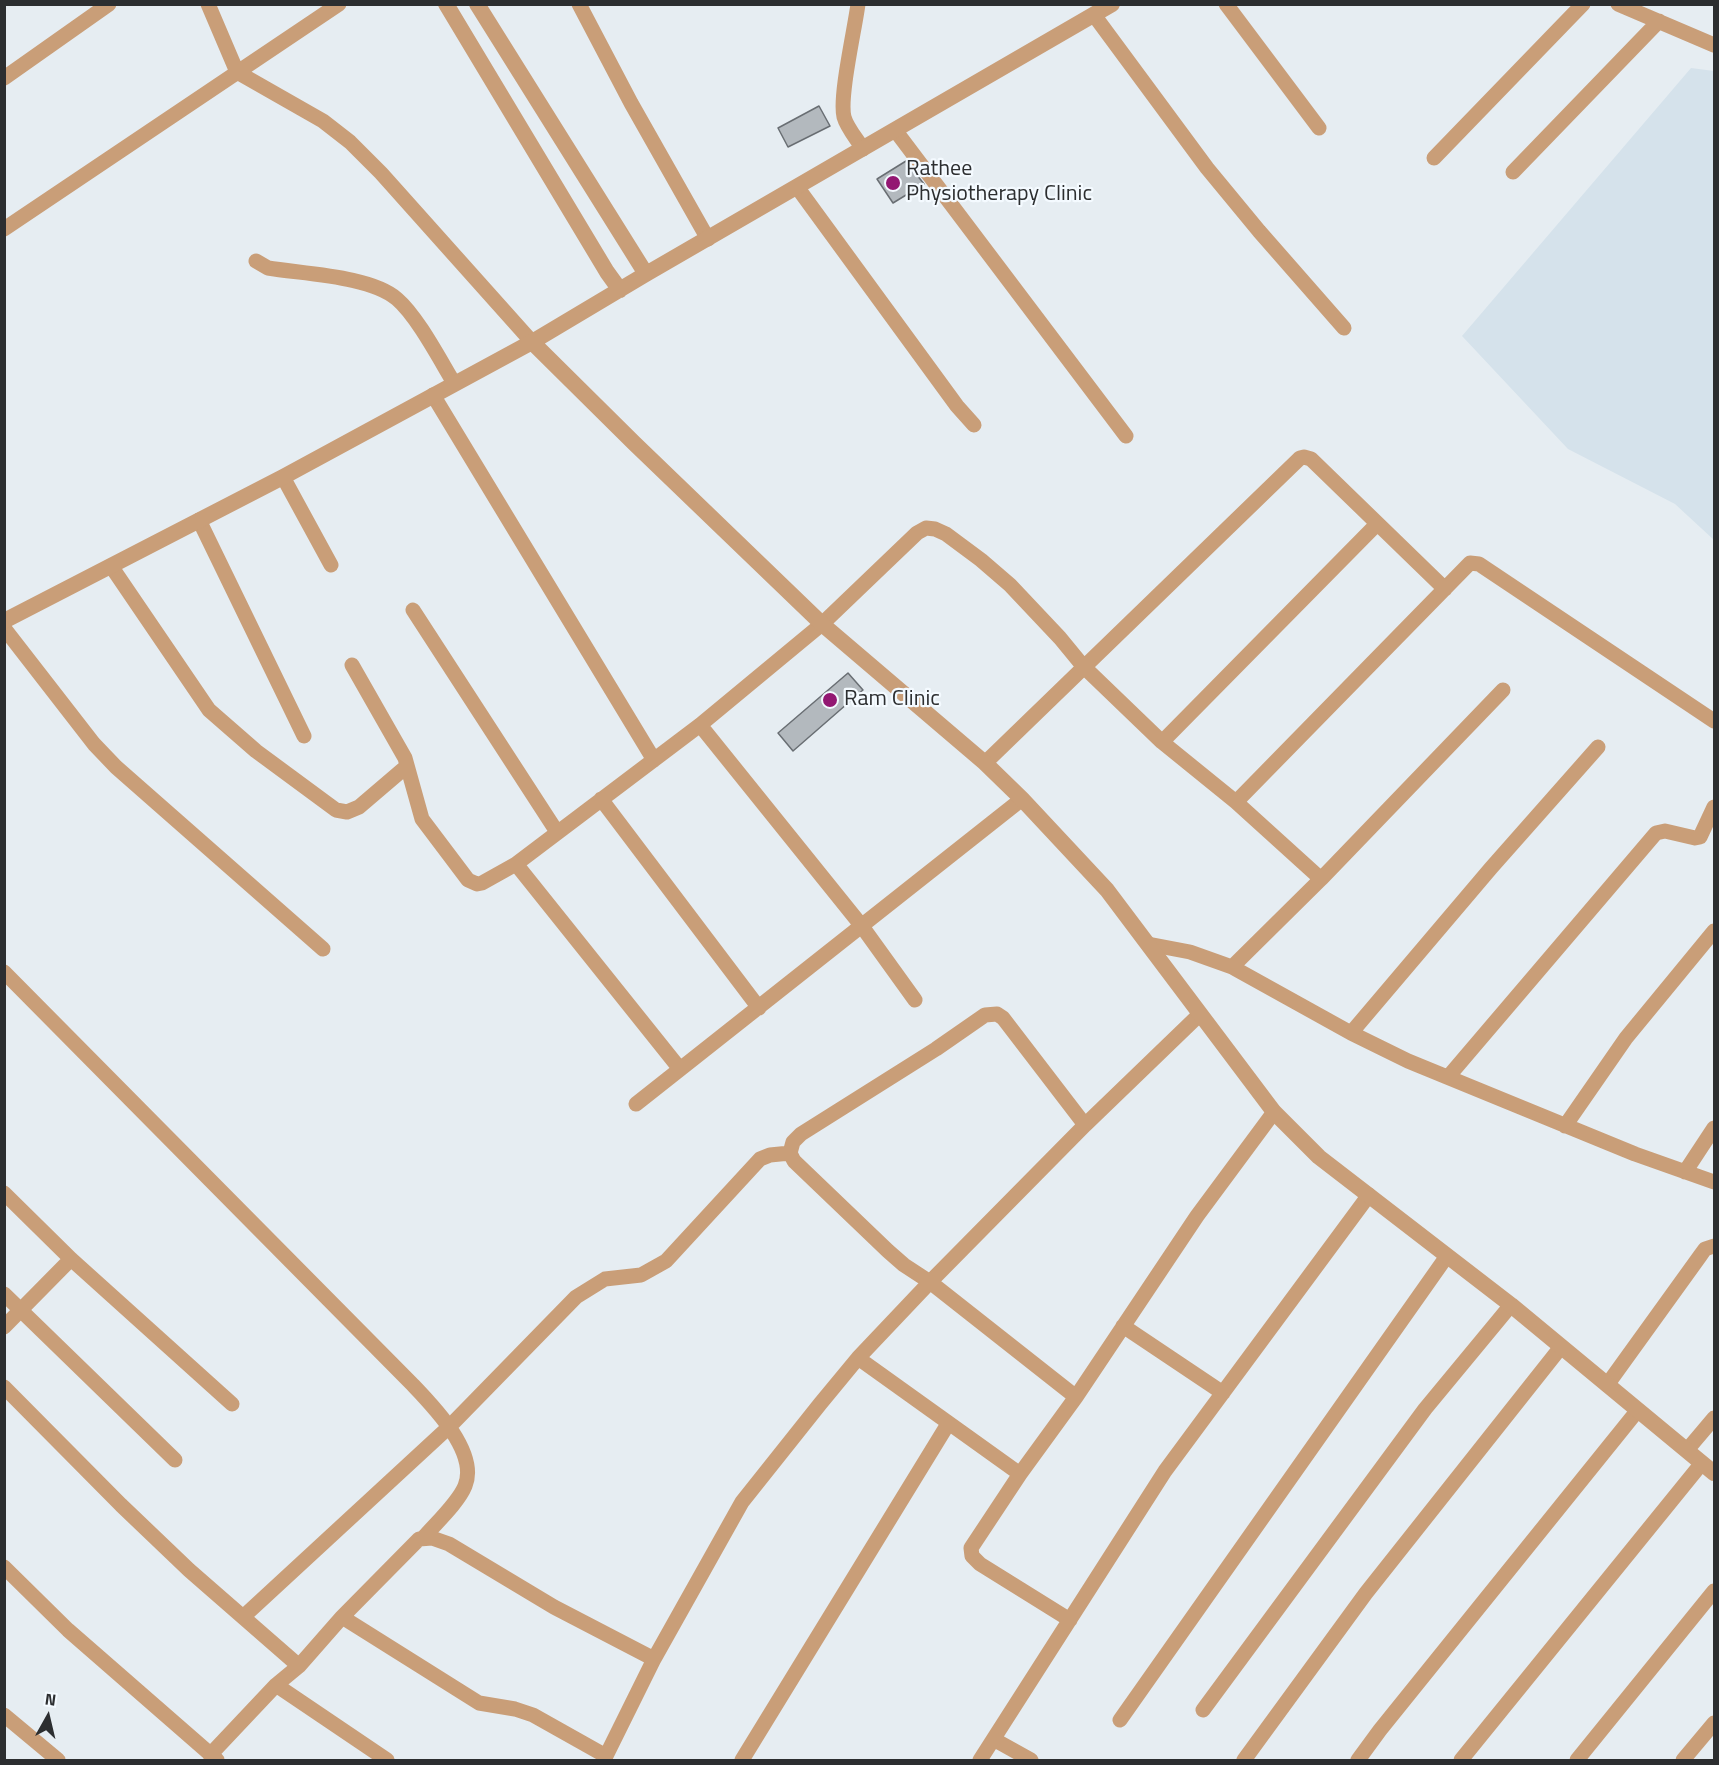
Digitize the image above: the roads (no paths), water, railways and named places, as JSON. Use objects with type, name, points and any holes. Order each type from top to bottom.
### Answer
[{"type":"street","points":[[4,78],[109,4]]},
{"type":"street","points":[[208,4],[237,72],[323,121],[350,142],[381,173],[532,342],[633,443],[822,624],[985,763],[1022,799],[1107,890],[1274,1112],[1319,1157],[1511,1305],[1708,1468],[1461,1761]]},
{"type":"street","points":[[4,229],[339,4]]},
{"type":"street","points":[[446,4],[620,290]]},
{"type":"street","points":[[477,4],[646,274]]},
{"type":"street","points":[[579,4],[631,103],[708,239]]},
{"type":"street","points":[[858,4],[843,111],[847,124],[863,149]]},
{"type":"street","points":[[4,621],[283,477],[532,342],[1112,4]]},
{"type":"street","points":[[1226,4],[1318,128]]},
{"type":"street","points":[[1434,158],[1582,4]]},
{"type":"street","points":[[1618,4],[1714,45]]},
{"type":"street","points":[[1094,15],[1207,168],[1344,328]]},
{"type":"street","points":[[1513,172],[1659,21]]},
{"type":"street","points":[[895,130],[1126,436]]},
{"type":"street","points":[[797,187],[974,425]]},
{"type":"street","points":[[256,261],[268,268],[370,285],[389,293],[403,305],[454,383]]},
{"type":"street","points":[[433,395],[654,760]]},
{"type":"street","points":[[985,763],[1300,458],[1311,459],[1445,589]]},
{"type":"street","points":[[283,477],[331,565]]},
{"type":"street","points":[[199,520],[304,736]]},
{"type":"street","points":[[1162,742],[1377,524]]},
{"type":"street","points":[[352,665],[402,752],[422,819],[468,880],[477,884],[486,882],[516,864],[700,725],[822,624],[917,532],[926,528],[935,529],[946,534],[981,560],[1010,585],[1083,666],[1162,742],[1236,802],[1321,879]]},
{"type":"street","points":[[1236,802],[1470,563],[1479,564],[1714,721]]},
{"type":"street","points":[[111,566],[209,710],[256,751],[336,810],[347,812],[359,807],[407,766]]},
{"type":"street","points":[[412,610],[557,832]]},
{"type":"street","points":[[4,628],[94,744],[116,767],[322,949]]},
{"type":"street","points":[[1232,967],[1321,879],[1503,690]]},
{"type":"street","points":[[700,725],[861,925],[915,1000]]},
{"type":"street","points":[[1351,1033],[1484,876],[1598,747]]},
{"type":"street","points":[[601,799],[759,1008]]},
{"type":"street","points":[[636,1104],[1022,799]]},
{"type":"street","points":[[1448,1077],[1656,833],[1665,831],[1695,838],[1700,837],[1714,807]]},
{"type":"street","points":[[516,864],[680,1069]]},
{"type":"street","points":[[1565,1126],[1632,1030],[1714,931]]},
{"type":"street","points":[[1148,944],[1190,952],[1232,967],[1351,1033],[1408,1061],[1635,1154],[1714,1182]]},
{"type":"street","points":[[4,972],[411,1383],[450,1426],[459,1441],[467,1476],[465,1486],[459,1495],[424,1537],[414,1542],[299,1666],[276,1685],[213,1758],[68,1630],[4,1567]]},
{"type":"street","points":[[1076,1397],[930,1282],[904,1265],[794,1161],[790,1153],[793,1142],[801,1134],[985,1016],[992,1014],[1002,1018],[1085,1125]]},
{"type":"street","points":[[342,1617],[479,1703],[515,1709],[532,1715],[605,1758],[654,1659],[742,1502],[858,1358],[1085,1125],[1199,1015]]},
{"type":"street","points":[[1070,1620],[980,1564],[971,1553],[973,1544],[1076,1397],[1197,1216],[1274,1112]]},
{"type":"street","points":[[1685,1172],[1714,1128]]},
{"type":"street","points":[[243,1617],[450,1426],[576,1297],[605,1279],[641,1275],[666,1262],[760,1159],[770,1155],[790,1153]]},
{"type":"street","points":[[4,1193],[71,1260],[232,1404]]},
{"type":"street","points":[[980,1761],[1165,1471],[1369,1195]]},
{"type":"street","points":[[1607,1385],[1700,1256],[1705,1250],[1714,1246]]},
{"type":"street","points":[[1120,1720],[1447,1256]]},
{"type":"street","points":[[4,1327],[71,1260]]},
{"type":"street","points":[[4,1294],[175,1460]]},
{"type":"street","points":[[1203,1710],[1311,1567],[1425,1409],[1511,1305]]},
{"type":"street","points":[[1123,1326],[1223,1393]]},
{"type":"street","points":[[1244,1761],[1366,1593],[1561,1347]]},
{"type":"street","points":[[858,1358],[1020,1474]]},
{"type":"street","points":[[4,1387],[189,1570],[299,1666]]},
{"type":"street","points":[[1358,1761],[1638,1410]]},
{"type":"street","points":[[1687,1450],[1714,1418]]},
{"type":"street","points":[[742,1761],[948,1424]]},
{"type":"street","points":[[424,1537],[449,1544],[554,1607],[654,1659]]},
{"type":"street","points":[[1576,1761],[1714,1591]]},
{"type":"street","points":[[276,1685],[387,1761]]},
{"type":"street","points":[[4,1715],[58,1761]]},
{"type":"street","points":[[1683,1761],[1714,1723]]},
{"type":"street","points":[[995,1740],[1031,1761]]},
{"type":"place","name":"Rathee Physiotherapy Clinic","points":[[893,183]]},
{"type":"place","name":"Ram Clinic","points":[[830,700]]}]
